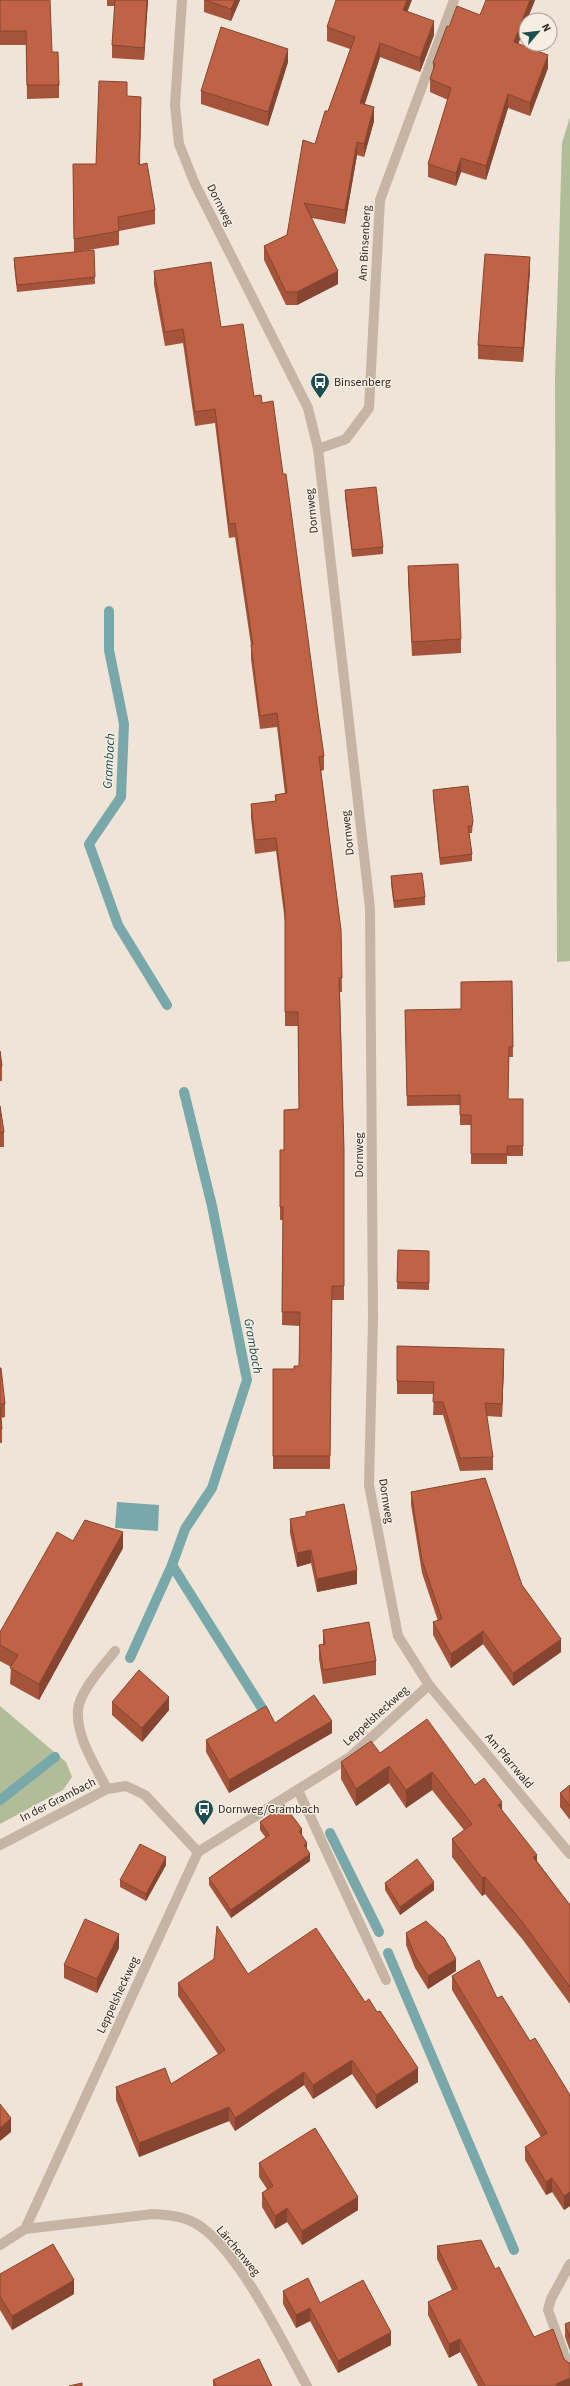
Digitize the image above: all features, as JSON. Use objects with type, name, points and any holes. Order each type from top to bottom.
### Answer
[{"type":"street","name":"Dornweg","points":[[182,0],[175,105],[179,144],[195,184],[308,408],[318,450],[370,908],[373,1319],[369,1485],[398,1636],[429,1685]]},
{"type":"street","name":"Am Binsenberg","points":[[318,450],[346,439],[369,408],[380,200],[454,0]]},
{"type":"street","name":"In der Grambach","points":[[107,1789],[80,1733],[77,1708],[87,1687],[115,1651]]},
{"type":"street","name":"Leppelsheckweg","points":[[25,2229],[198,1852],[350,1757],[429,1685]]},
{"type":"street","name":"Am Pfarrwald","points":[[429,1685],[570,1854]]},
{"type":"street","name":"In der Grambach","points":[[0,1845],[107,1789],[126,1786],[145,1795],[198,1852]]},
{"type":"street","points":[[298,1790],[386,1980]]},
{"type":"street","name":"Lärchenweg","points":[[25,2229],[153,2214],[170,2215],[195,2224],[217,2243],[240,2271],[307,2386]]},
{"type":"street","points":[[0,2245],[25,2229]]},
{"type":"street","points":[[570,2264],[550,2299],[548,2310],[570,2370]]},
{"type":"green space","points":[[570,117],[570,961],[557,962],[555,378],[562,143]]},
{"type":"green space","points":[[0,1706],[66,1762],[72,1777],[63,1790],[0,1824]]},
{"type":"water","points":[[117,1502],[159,1505],[158,1531],[115,1528]]},
{"type":"building","points":[[0,0],[50,0],[52,52],[58,52],[59,85],[27,85],[26,31],[0,31]]},
{"type":"building","points":[[115,0],[147,0],[144,48],[112,45]]},
{"type":"building","points":[[205,0],[235,0],[231,9]]},
{"type":"building","points":[[336,0],[407,0],[403,10],[434,21],[420,58],[380,43],[360,103],[374,107],[364,144],[357,142],[345,210],[304,203],[338,271],[297,292],[286,292],[264,246],[287,235],[303,140],[315,144],[325,111],[328,111],[355,37],[327,27]]},
{"type":"building","points":[[486,0],[530,0],[525,12],[518,12],[518,32],[514,42],[518,44],[518,52],[540,52],[548,55],[530,103],[508,94],[486,166],[461,158],[456,173],[428,164],[451,88],[430,79],[435,64],[433,63],[447,26],[449,27],[457,6],[480,15]]},
{"type":"building","points":[[221,27],[288,49],[268,112],[201,91]]},
{"type":"building","points":[[99,81],[127,82],[127,96],[141,97],[139,165],[147,163],[155,210],[118,217],[119,231],[74,239],[73,164],[96,164]]},
{"type":"building","points":[[94,250],[95,277],[17,285],[14,258]]},
{"type":"building","points":[[485,254],[530,257],[523,348],[478,345]]},
{"type":"building","points":[[211,262],[221,327],[243,324],[254,396],[261,395],[262,403],[273,401],[283,474],[286,474],[324,756],[319,757],[341,930],[342,978],[339,978],[344,1149],[344,1286],[332,1286],[330,1456],[273,1456],[273,1369],[294,1369],[294,1366],[299,1366],[300,1312],[282,1312],[283,1207],[280,1207],[280,1150],[284,1150],[284,1110],[299,1109],[298,1012],[285,1012],[285,909],[276,838],[255,840],[251,804],[276,801],[275,795],[287,793],[277,713],[260,716],[251,645],[253,645],[235,523],[229,524],[215,409],[195,412],[183,329],[165,332],[154,271]]},
{"type":"building","points":[[376,487],[383,547],[352,550],[345,490]]},
{"type":"building","points":[[458,564],[461,639],[412,642],[408,566]]},
{"type":"building","points":[[468,786],[473,821],[472,826],[468,826],[472,854],[440,858],[433,790]]},
{"type":"building","points":[[422,873],[425,897],[394,901],[391,876]]},
{"type":"building","points":[[512,981],[513,1047],[509,1047],[508,1099],[523,1099],[523,1146],[507,1146],[507,1154],[471,1154],[471,1115],[460,1115],[460,1095],[407,1096],[405,1010],[461,1009],[461,982]]},
{"type":"building","points":[[0,1051],[2,1066],[0,1067]]},
{"type":"building","points":[[0,1106],[4,1132],[0,1133]]},
{"type":"building","points":[[398,1250],[429,1251],[429,1283],[397,1282]]},
{"type":"building","points":[[397,1346],[504,1349],[502,1404],[485,1403],[493,1457],[460,1458],[443,1402],[433,1402],[434,1382],[397,1381]]},
{"type":"building","points":[[1,1368],[5,1404],[0,1404]]},
{"type":"building","points":[[0,1406],[2,1429],[0,1429]]},
{"type":"building","points":[[485,1478],[522,1585],[561,1639],[513,1673],[483,1631],[451,1654],[433,1622],[442,1619],[422,1560],[411,1492]]},
{"type":"building","points":[[344,1504],[357,1570],[317,1579],[311,1550],[297,1553],[290,1519],[306,1516],[306,1512]]},
{"type":"building","points":[[85,1520],[123,1532],[39,1684],[10,1668],[18,1655],[0,1645],[0,1632],[57,1532],[73,1541]]},
{"type":"building","points":[[369,1622],[376,1661],[323,1670],[319,1645],[325,1644],[323,1630]]},
{"type":"building","points":[[139,1670],[169,1697],[142,1728],[112,1702]]},
{"type":"building","points":[[314,1695],[332,1721],[229,1780],[206,1740],[266,1706],[275,1723]]},
{"type":"building","points":[[427,1719],[475,1785],[484,1778],[502,1802],[498,1805],[537,1855],[533,1857],[570,1905],[570,1987],[523,1923],[485,1877],[482,1878],[452,1839],[472,1824],[432,1772],[406,1790],[389,1766],[356,1789],[341,1762],[371,1741],[380,1753]]},
{"type":"building","points":[[570,1785],[570,1806],[560,1793]]},
{"type":"building","points":[[284,1805],[302,1829],[299,1831],[307,1843],[304,1845],[310,1854],[231,1910],[209,1878],[269,1835],[260,1822]]},
{"type":"building","points":[[140,1844],[166,1857],[146,1894],[120,1880]]},
{"type":"building","points":[[417,1859],[434,1882],[400,1907],[385,1883]]},
{"type":"building","points":[[85,1919],[119,1934],[97,1979],[64,1965]]},
{"type":"building","points":[[426,1921],[444,1938],[456,1959],[428,1976],[415,1956],[406,1933]]},
{"type":"building","points":[[217,1926],[248,1974],[316,1928],[365,2002],[369,1999],[377,2012],[380,2011],[418,2068],[376,2095],[352,2060],[313,2085],[304,2072],[235,2118],[229,2107],[139,2143],[116,2087],[165,2068],[171,2084],[225,2050],[178,1983],[214,1959]]},
{"type":"building","points":[[479,1960],[497,1998],[502,1996],[530,2041],[535,2038],[570,2095],[570,2192],[564,2196],[552,2178],[546,2182],[525,2147],[547,2133],[452,1976]]},
{"type":"building","points":[[0,2104],[11,2118],[0,2128]]},
{"type":"building","points":[[315,2128],[358,2197],[302,2231],[287,2208],[275,2216],[262,2193],[273,2186],[259,2163]]},
{"type":"building","points":[[481,2240],[495,2269],[499,2267],[534,2337],[553,2329],[564,2359],[570,2363],[570,2378],[556,2384],[557,2386],[485,2386],[460,2339],[449,2344],[428,2302],[457,2288],[437,2246]]},
{"type":"building","points":[[53,2244],[74,2280],[12,2316],[0,2296],[0,2274]]},
{"type":"building","points":[[308,2278],[320,2303],[363,2280],[391,2332],[338,2361],[310,2308],[296,2315],[283,2291]]},
{"type":"building","points":[[570,2322],[570,2338],[565,2324]]},
{"type":"building","points":[[259,2359],[272,2386],[216,2386],[213,2380]]},
{"type":"building","points":[[82,2383],[82,2386],[69,2386]]},
{"type":"waterway","name":"Grambach","points":[[109,611],[109,650],[124,724],[121,797],[89,844],[118,925],[167,1005]]},
{"type":"waterway","name":"Grambach","points":[[130,1658],[172,1565],[185,1529],[212,1488],[247,1380],[212,1206],[184,1092]]},
{"type":"waterway","points":[[172,1565],[265,1713]]},
{"type":"waterway","name":"Grambach","points":[[0,1800],[55,1757]]},
{"type":"waterway","points":[[330,1833],[379,1932]]},
{"type":"waterway","points":[[388,1953],[514,2250]]},
{"type":"place","name":"Binsenberg","points":[[320,399]]},
{"type":"place","name":"Dornweg/Grambach","points":[[204,1826]]}]
